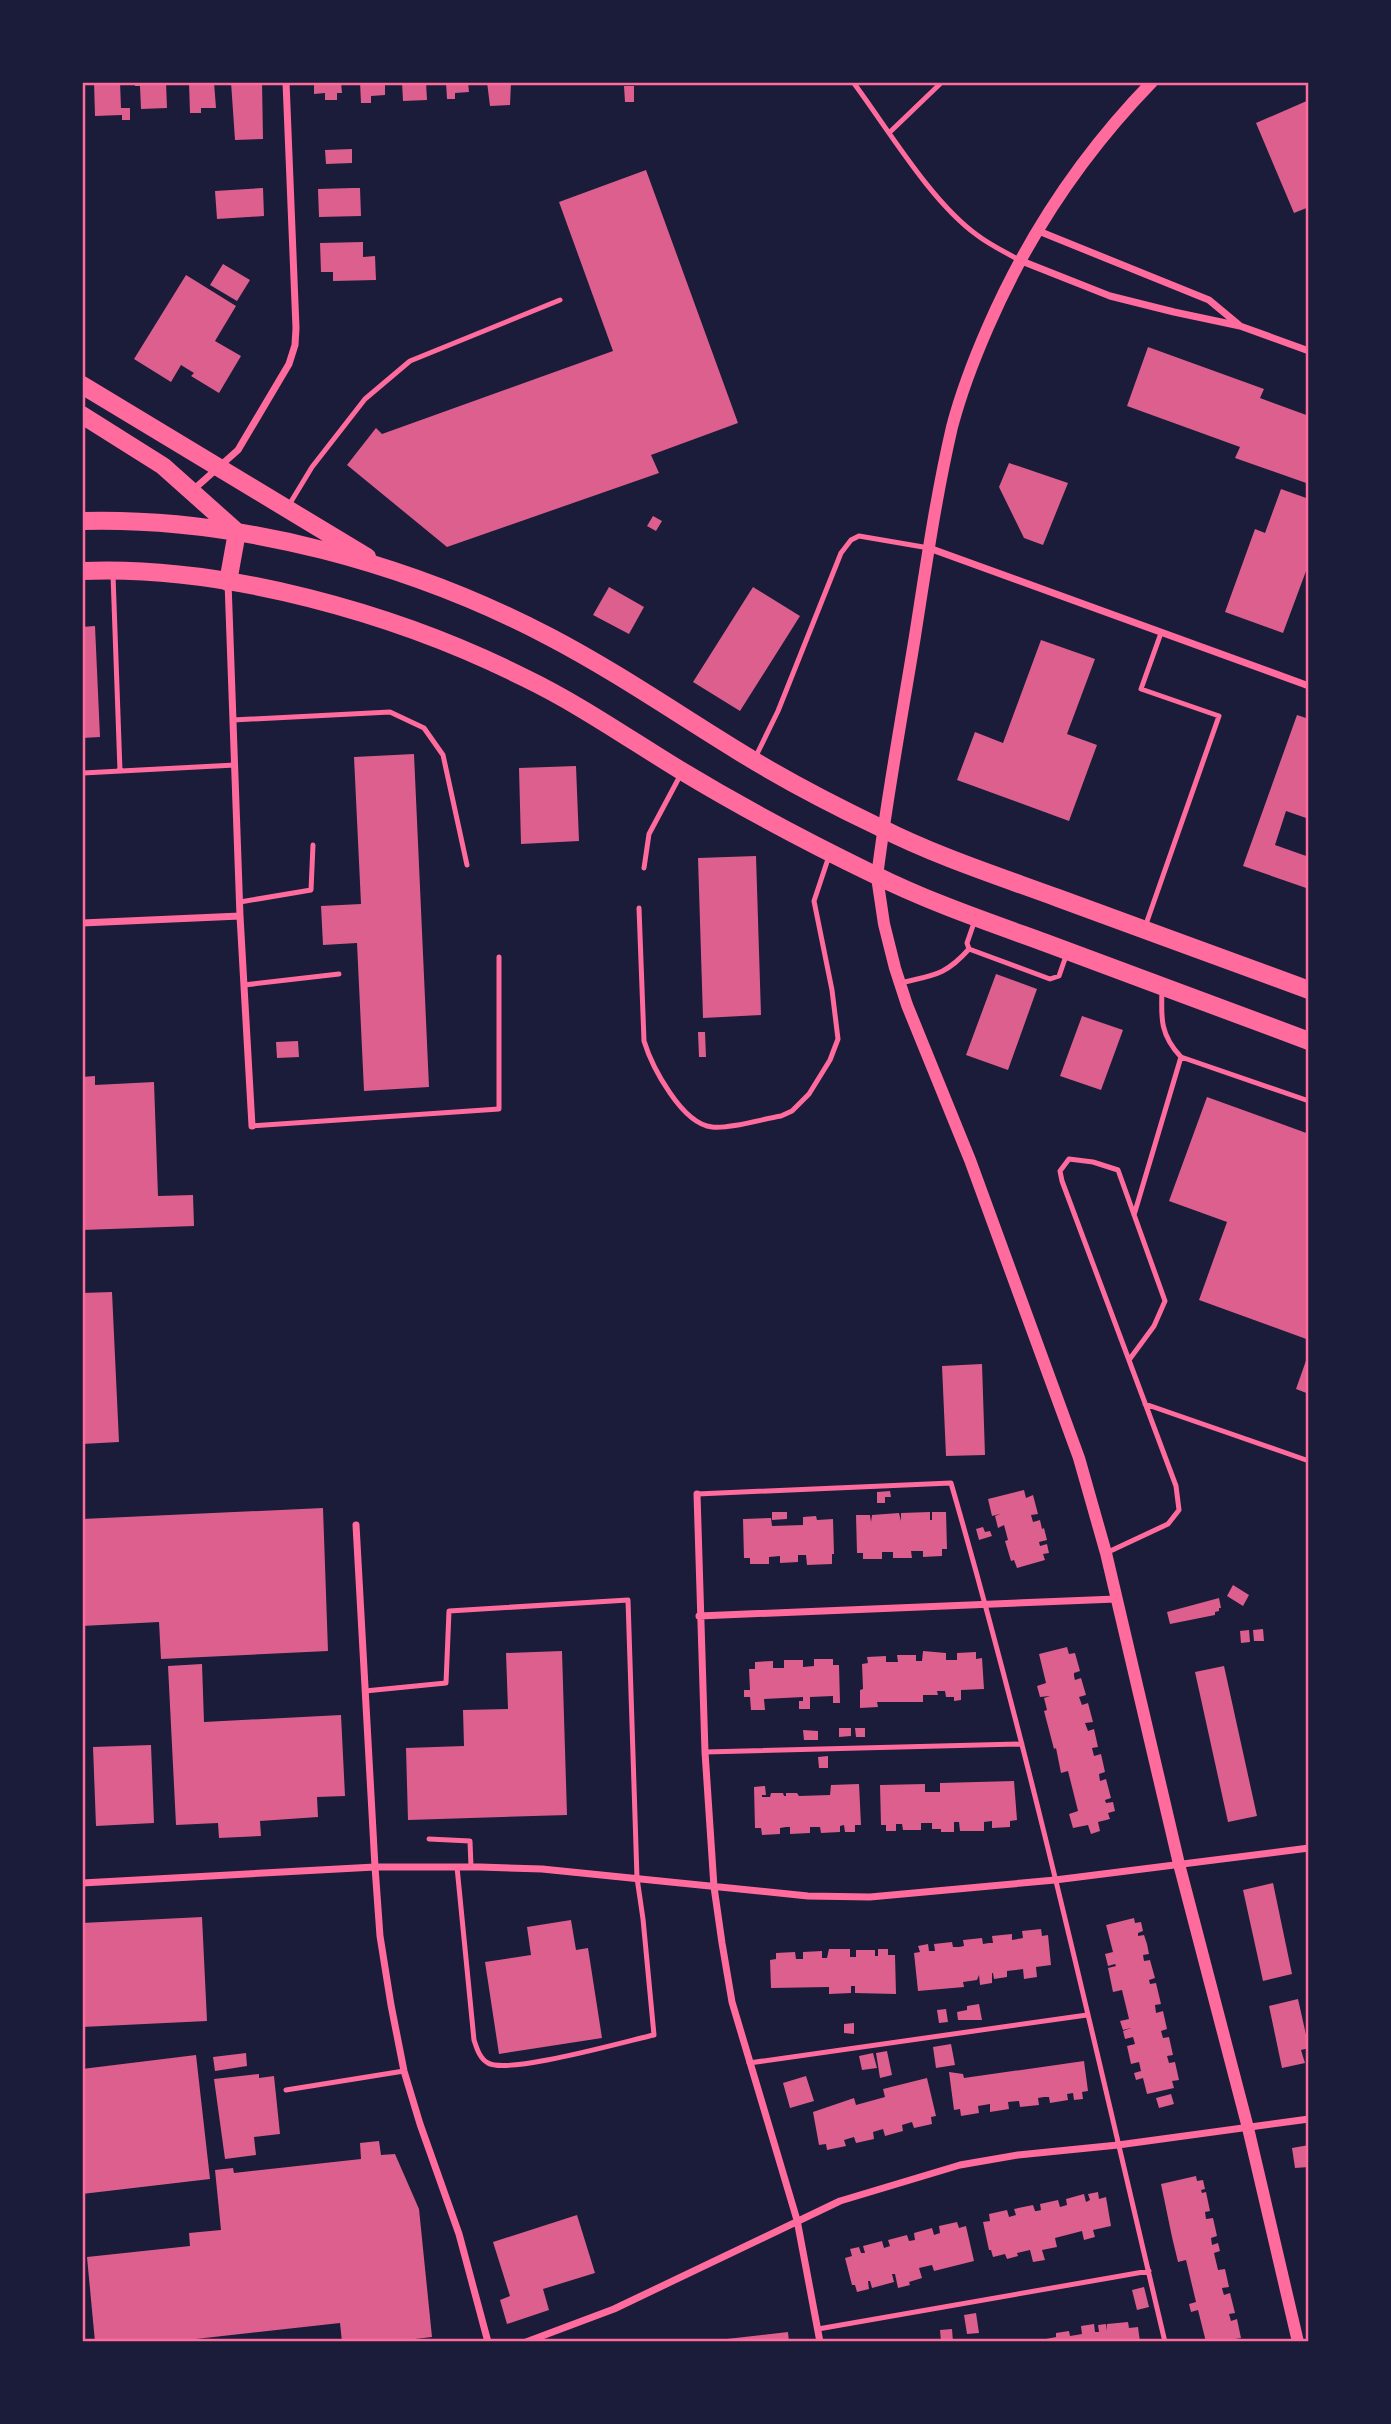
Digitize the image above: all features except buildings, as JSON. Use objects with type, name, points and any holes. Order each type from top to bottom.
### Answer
[{"type":"main road","points":[[82,385],[385,569]]},
{"type":"main road","points":[[82,415],[163,466],[237,532]]},
{"type":"main road","points":[[82,521],[153,523],[237,532],[308,547],[448,590],[550,637],[754,760],[883,830],[967,865],[1309,990]]},
{"type":"main road","points":[[228,582],[237,532]]},
{"type":"main road","points":[[82,571],[151,573],[228,582],[368,614],[426,633],[529,679],[682,771],[877,877],[976,917],[1309,1041]]},
{"type":"street","points":[[193,490],[238,450],[289,364],[295,345],[286,82]]},
{"type":"street","points":[[1152,82],[1120,115],[1072,176],[1036,230],[1019,260],[975,357],[959,403],[929,548],[877,877],[884,924],[900,983],[970,1160],[1079,1458],[1106,1553],[1179,1864],[1248,2128],[1298,2342]]},
{"type":"street","points":[[1036,230],[1209,300],[1240,326]]},
{"type":"street","points":[[1019,260],[1110,296],[1174,313],[1240,326],[1309,351]]},
{"type":"street","points":[[929,548],[1309,686]]},
{"type":"street","points":[[228,582],[240,916],[253,1126]]},
{"type":"street","points":[[82,923],[240,916]]},
{"type":"street","points":[[696,1494],[705,1752],[714,1887],[732,2002],[797,2220],[820,2342]]},
{"type":"street","points":[[356,1525],[380,1937],[391,2006],[404,2071],[459,2234],[488,2342]]},
{"type":"street","points":[[699,1616],[1116,1599]]},
{"type":"street","points":[[82,1883],[375,1867],[471,1867],[541,1869],[808,1896],[870,1897],[1055,1880],[1309,1848]]},
{"type":"street","points":[[526,2342],[614,2309],[840,2201],[960,2165],[1018,2155],[1118,2146],[1309,2119]]},
{"type":"lane","points":[[853,82],[929,186],[955,215],[976,235],[1019,260]]},
{"type":"lane","points":[[890,132],[942,82]]},
{"type":"lane","points":[[287,508],[312,467],[365,399],[410,361],[560,300]]},
{"type":"lane","points":[[754,760],[778,711],[841,553],[851,540],[859,536],[929,548]]},
{"type":"lane","points":[[113,571],[120,771]]},
{"type":"lane","points":[[1144,930],[1219,716],[1141,689],[1161,633]]},
{"type":"lane","points":[[233,720],[390,712],[424,728],[443,755],[467,864]]},
{"type":"lane","points":[[83,773],[235,765]]},
{"type":"lane","points":[[644,868],[649,834],[682,771]]},
{"type":"lane","points":[[240,902],[311,890],[313,845]]},
{"type":"lane","points":[[639,908],[645,1041],[649,1055],[669,1091],[690,1116],[710,1127],[781,1116],[792,1111],[809,1094],[830,1060],[838,1039],[832,990],[814,901],[830,853]]},
{"type":"lane","points":[[969,949],[967,943],[976,917]]},
{"type":"lane","points":[[900,983],[943,972],[969,949]]},
{"type":"lane","points":[[969,949],[1050,979],[1059,976],[1068,951]]},
{"type":"lane","points":[[253,1126],[499,1109],[499,957]]},
{"type":"lane","points":[[244,985],[339,974]]},
{"type":"lane","points":[[1162,986],[1161,1021],[1170,1045],[1181,1057],[1309,1101]]},
{"type":"lane","points":[[1134,1215],[1181,1057]]},
{"type":"lane","points":[[1106,1553],[1168,1524],[1179,1510],[1176,1486],[1062,1181],[1060,1171],[1069,1159],[1093,1162],[1118,1170],[1165,1301],[1154,1326],[1129,1360]]},
{"type":"lane","points":[[1145,1404],[1309,1461]]},
{"type":"lane","points":[[696,1494],[951,1483],[1022,1744],[1166,2342]]},
{"type":"lane","points":[[365,1691],[446,1683],[449,1611],[628,1600],[637,1878],[654,2035],[537,2062],[495,2066],[485,2063],[474,2040],[457,1867]]},
{"type":"lane","points":[[705,1752],[1022,1744]]},
{"type":"lane","points":[[429,1839],[470,1841],[471,1867]]},
{"type":"lane","points":[[749,2063],[1087,2015]]},
{"type":"lane","points":[[286,2090],[404,2071]]},
{"type":"lane","points":[[818,2329],[1149,2271]]}]
